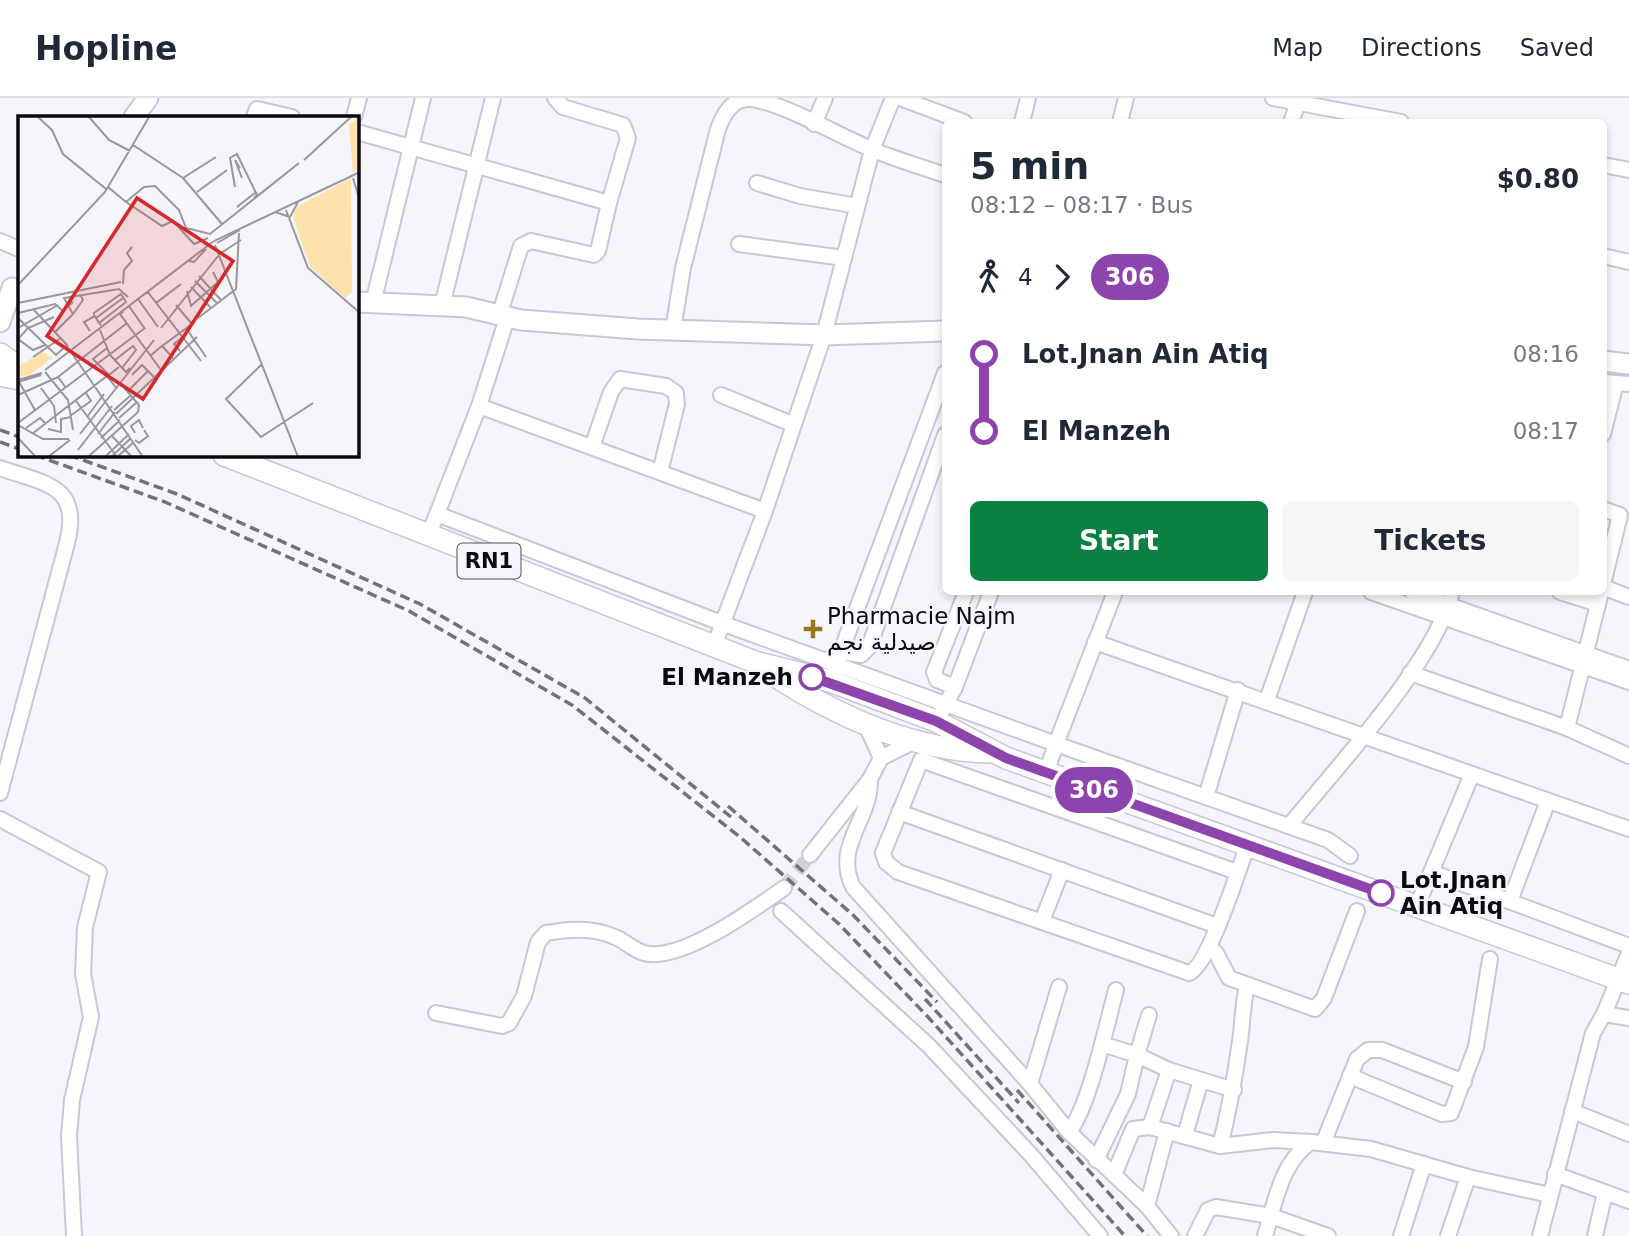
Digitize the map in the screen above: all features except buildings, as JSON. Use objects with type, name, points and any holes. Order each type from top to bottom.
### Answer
[{"type":"main road","points":[[0,354],[18,366]]},
{"type":"main road","points":[[0,375],[18,379]]},
{"type":"main road","name":"RN1","points":[[235,457],[428,537],[755,662],[819,705],[865,723],[915,741],[957,751],[991,752]]},
{"type":"main road","name":"RN1","points":[[755,662],[835,666],[941,713],[991,752],[1624,981]]},
{"type":"main road","points":[[819,705],[821,690],[835,666]]},
{"type":"main road","points":[[915,741],[931,734],[941,713]]},
{"type":"street","points":[[135,116],[148,98]]},
{"type":"street","points":[[354,116],[359,98]]},
{"type":"street","points":[[423,98],[365,303],[475,309],[503,317],[549,324],[824,335],[942,331]]},
{"type":"street","points":[[442,306],[493,98]]},
{"type":"street","points":[[428,537],[479,405],[521,246],[531,241],[594,255],[598,251],[628,138],[627,129],[623,125],[563,107],[555,98]]},
{"type":"street","points":[[673,330],[683,268],[723,114],[732,105],[748,98],[872,150],[942,174]]},
{"type":"street","points":[[814,124],[825,98]]},
{"type":"street","points":[[714,646],[765,511],[824,335],[872,150],[893,98]]},
{"type":"street","points":[[900,98],[956,119]]},
{"type":"street","points":[[1022,119],[1028,98]]},
{"type":"street","points":[[1121,119],[1126,98]]},
{"type":"street","points":[[1273,98],[1381,119]]},
{"type":"street","points":[[1292,119],[1298,103]]},
{"type":"street","points":[[257,108],[288,116]]},
{"type":"street","points":[[359,133],[609,203]]},
{"type":"street","points":[[1607,166],[1629,170]]},
{"type":"street","points":[[757,183],[800,196],[857,206]]},
{"type":"street","points":[[0,241],[18,249]]},
{"type":"street","points":[[739,244],[844,258]]},
{"type":"street","points":[[1607,257],[1629,262]]},
{"type":"street","points":[[0,322],[10,288]]},
{"type":"street","points":[[1607,361],[1629,364]]},
{"type":"street","points":[[592,447],[617,382],[628,378],[666,386],[676,393],[677,404],[660,472]]},
{"type":"street","points":[[835,666],[942,383]]},
{"type":"street","points":[[1607,418],[1616,383]]},
{"type":"street","points":[[721,395],[792,424]]},
{"type":"street","points":[[479,405],[765,511]]},
{"type":"street","points":[[437,514],[835,666],[867,651],[942,444]]},
{"type":"street","points":[[0,468],[55,486],[68,502],[70,518],[69,535],[0,793]]},
{"type":"street","points":[[1607,510],[1620,515],[1607,556]]},
{"type":"street","points":[[894,513],[916,521]]},
{"type":"street","points":[[1607,593],[1629,597]]},
{"type":"street","points":[[955,687],[937,680],[934,673],[965,595]]},
{"type":"street","points":[[990,595],[955,687],[941,713],[1056,744],[1328,839],[1350,856]]},
{"type":"street","points":[[1046,773],[1114,595]]},
{"type":"street","points":[[1267,700],[1304,595]]},
{"type":"street","points":[[1389,595],[1449,605]]},
{"type":"street","points":[[1421,595],[1584,659],[1629,682]]},
{"type":"street","points":[[1567,728],[1600,595]]},
{"type":"street","points":[[1289,826],[1410,673],[1449,605]]},
{"type":"street","points":[[1095,642],[1364,733],[1472,774],[1629,828]]},
{"type":"street","points":[[1584,659],[1629,669]]},
{"type":"street","points":[[1410,673],[1567,728],[1629,756]]},
{"type":"street","points":[[1206,797],[1238,690]]},
{"type":"street","points":[[865,723],[881,758]]},
{"type":"street","points":[[810,855],[870,779],[881,758],[915,741]]},
{"type":"street","points":[[1237,872],[920,760],[883,853],[894,870],[1184,973],[1199,967],[1209,947],[1248,844]]},
{"type":"street","points":[[1417,906],[1472,774]]},
{"type":"street","points":[[870,779],[866,807],[845,858],[853,887],[1030,1084],[1069,1132],[1147,1206],[1171,1236]]},
{"type":"street","points":[[1510,901],[1548,801]]},
{"type":"street","points":[[899,812],[1217,926]]},
{"type":"street","points":[[0,819],[99,872],[85,927],[83,974],[91,1017],[72,1100],[69,1136],[74,1236]]},
{"type":"street","points":[[1042,921],[1062,870]]},
{"type":"street","points":[[1432,872],[1629,946]]},
{"type":"street","points":[[436,1013],[502,1026],[509,1023],[524,996],[538,942],[546,933],[573,929],[595,931],[616,937],[640,952],[668,953],[742,918],[784,888]]},
{"type":"street","points":[[781,911],[929,1046],[1022,1144],[1100,1236]]},
{"type":"street","points":[[1209,947],[1216,953],[1229,978],[1311,1009],[1318,1007],[1357,911]]},
{"type":"street","points":[[1540,1236],[1593,1033],[1624,981],[1629,953]]},
{"type":"street","points":[[1350,1076],[1445,1115],[1455,1108],[1476,1046],[1490,959]]},
{"type":"street","points":[[1030,1084],[1059,987]]},
{"type":"street","points":[[1220,1146],[1234,1090],[1243,1022],[1241,1008],[1247,987]]},
{"type":"street","points":[[1069,1132],[1079,1115],[1102,1045],[1116,990]]},
{"type":"street","points":[[1604,1014],[1629,1018]]},
{"type":"street","points":[[1096,1160],[1128,1094],[1149,1016]]},
{"type":"street","points":[[1102,1045],[1234,1090]]},
{"type":"street","points":[[1265,1236],[1294,1156],[1318,1141],[1361,1054],[1376,1049],[1464,1082]]},
{"type":"street","points":[[1150,1127],[1169,1070]]},
{"type":"street","points":[[1185,1135],[1201,1080]]},
{"type":"street","points":[[1572,1111],[1629,1134]]},
{"type":"street","points":[[1114,1175],[1133,1129],[1150,1127],[1220,1146],[1273,1140],[1318,1141],[1371,1149],[1468,1177],[1550,1195]]},
{"type":"street","points":[[1147,1206],[1167,1131]]},
{"type":"street","points":[[1401,1236],[1424,1164]]},
{"type":"street","points":[[1555,1174],[1605,1193],[1628,1198]]},
{"type":"street","points":[[1448,1236],[1468,1177]]},
{"type":"street","points":[[1595,1236],[1605,1193]]},
{"type":"street","points":[[1195,1236],[1212,1208],[1271,1216],[1328,1236]]},
{"type":"tunnel","points":[[784,888],[810,855]]},
{"type":"railway","points":[[0,430],[18,437]]},
{"type":"railway","points":[[0,442],[18,449]]},
{"type":"railway","points":[[41,457],[165,502],[409,611],[572,705],[740,837],[839,924],[928,1017],[1125,1236]]},
{"type":"railway","points":[[75,457],[177,494],[420,604],[585,698],[731,817]]},
{"type":"railway","points":[[728,806],[853,915],[937,1002]]},
{"type":"railway","points":[[925,999],[1019,1103]]},
{"type":"railway","points":[[1017,1090],[1147,1236]]},
{"type":"bus line","name":"306","points":[[812,677],[830,681],[936,721],[1006,758],[1381,893]]},
{"type":"place","name":"Pharmacie Najm صيدلية نجم","points":[[813,629]]},
{"type":"place","name":"El Manzeh","points":[[812,677]]},
{"type":"place","name":"Lot.Jnan Ain Atiq","points":[[1381,893]]}]
